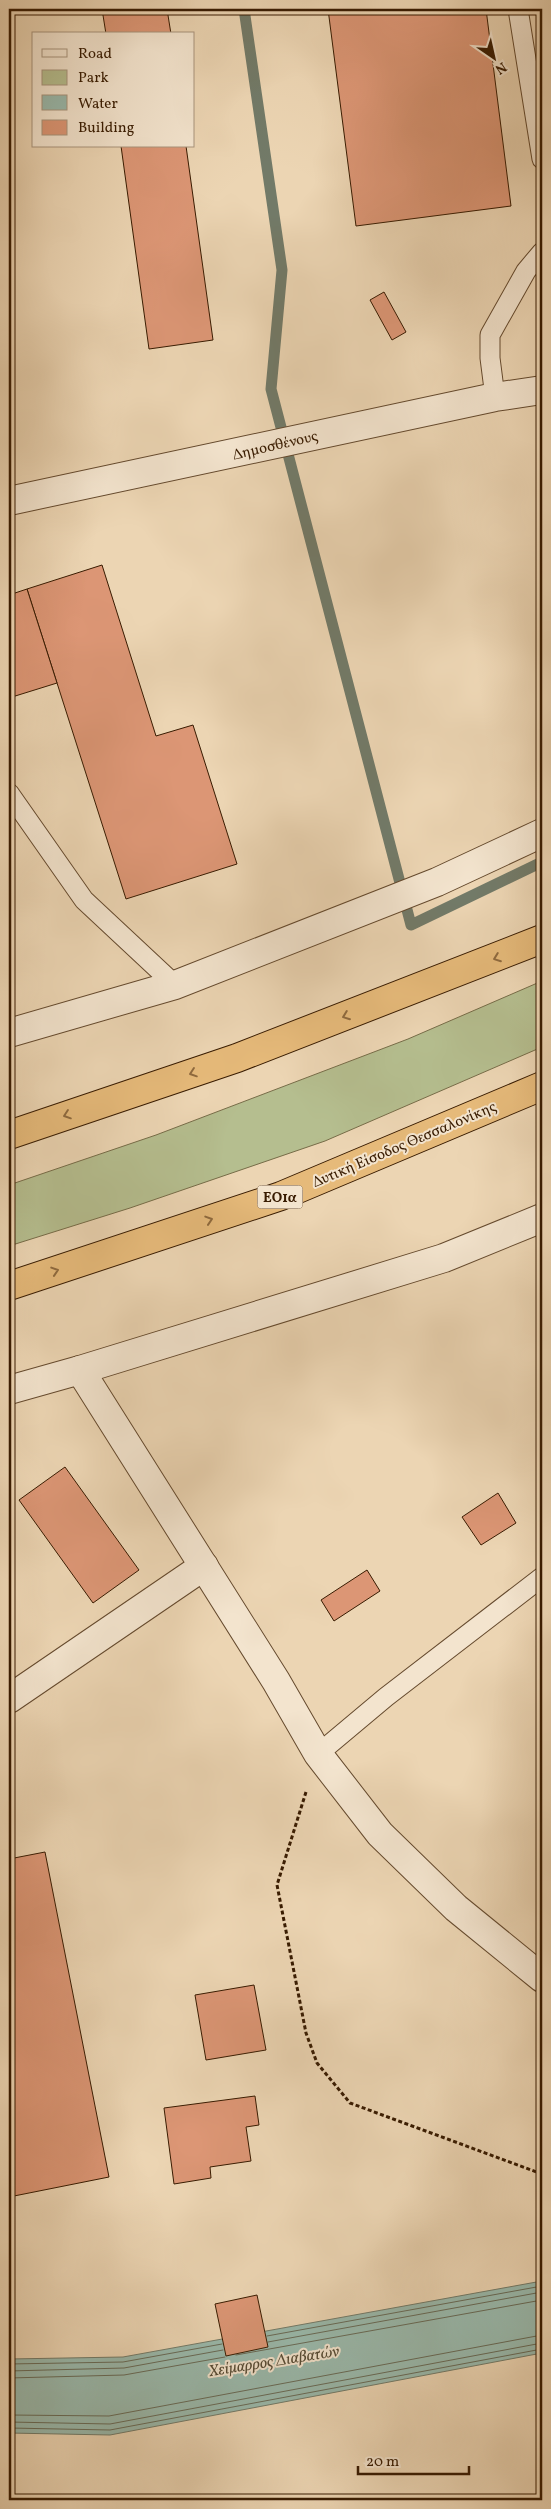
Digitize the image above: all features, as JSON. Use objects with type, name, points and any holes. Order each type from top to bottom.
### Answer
[{"type":"highway","points":[[9,1135],[237,1058],[542,939]]},
{"type":"highway","name":"Δυτική Είσοδος Θεσσαλονίκης","points":[[9,1286],[281,1196],[542,1086]]},
{"type":"street","name":"Δημοσθένους","points":[[9,501],[255,450],[325,433],[495,397],[542,390]]},
{"type":"street","points":[[9,1033],[175,985],[437,882],[542,833]]},
{"type":"street","points":[[9,1390],[444,1258],[542,1218]]},
{"type":"street","points":[[80,1370],[276,1680],[318,1754],[380,1834],[456,1908],[542,1978]]},
{"type":"street","points":[[9,1699],[204,1566]]},
{"type":"lane","points":[[518,9],[542,159]]},
{"type":"lane","points":[[495,397],[490,358],[490,334],[526,271],[542,252]]},
{"type":"lane","points":[[9,794],[84,900],[175,985]]},
{"type":"lane","points":[[318,1754],[386,1697],[542,1577]]},
{"type":"path","points":[[318,1754],[277,1885],[306,2033],[317,2063],[350,2103],[542,2174]]},
{"type":"green space","points":[[542,981],[542,1047],[325,1141],[130,1208],[9,1246],[9,1185],[156,1135],[408,1039]]},
{"type":"water","name":"Χείμαρρος Διαβατών","points":[[542,2281],[542,2353],[110,2435],[9,2433],[9,2359],[123,2357]]},
{"type":"building","points":[[102,9],[167,9],[171,32],[106,32]]},
{"type":"building","points":[[328,9],[486,9],[511,206],[356,226]]},
{"type":"building","points":[[121,148],[186,148],[213,340],[149,349]]},
{"type":"building","points":[[384,292],[406,332],[392,340],[370,300]]},
{"type":"building","points":[[102,565],[156,736],[193,725],[237,864],[126,899],[27,589]]},
{"type":"building","points":[[27,589],[57,683],[12,697],[9,687],[9,595]]},
{"type":"building","points":[[65,1467],[139,1570],[93,1603],[19,1500]]},
{"type":"building","points":[[498,1493],[516,1523],[481,1545],[462,1517]]},
{"type":"building","points":[[367,1570],[380,1591],[334,1621],[321,1600]]},
{"type":"building","points":[[45,1852],[109,2177],[9,2197],[9,1859]]},
{"type":"building","points":[[254,1985],[266,2050],[206,2060],[195,1995]]},
{"type":"building","points":[[255,2096],[259,2125],[246,2127],[251,2161],[210,2167],[211,2178],[174,2184],[164,2108]]},
{"type":"building","points":[[257,2295],[268,2347],[226,2356],[215,2304]]},
{"type":"waterway","points":[[244,9],[282,270],[271,389],[411,925],[542,862]]}]
